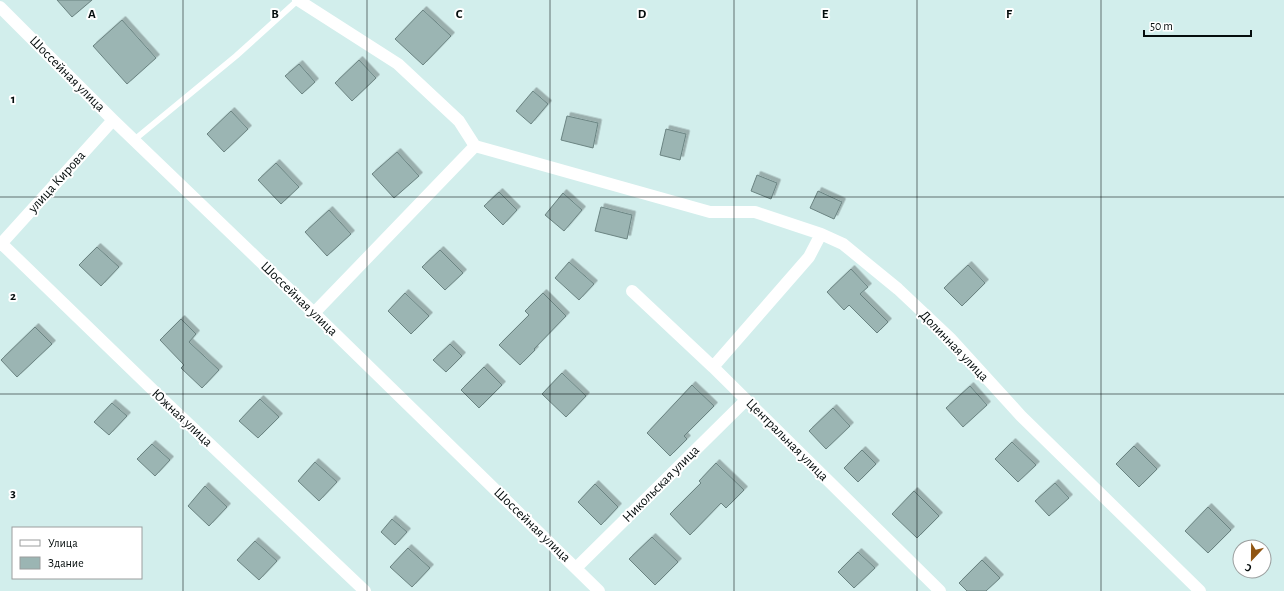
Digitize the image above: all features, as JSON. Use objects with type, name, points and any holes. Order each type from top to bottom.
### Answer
[{"type":"street","points":[[298,0],[398,64],[459,121],[475,146],[314,314]]},
{"type":"street","name":"Шоссейная улица","points":[[0,7],[113,120],[599,591]]},
{"type":"street","name":"улица Кирова","points":[[1,244],[113,120]]},
{"type":"street","name":"Долинная улица","points":[[475,146],[710,212],[755,212],[821,234],[843,244],[898,289],[950,338],[1021,416],[1200,591]]},
{"type":"street","points":[[713,367],[809,257],[821,234]]},
{"type":"street","name":"Южная улица","points":[[1,244],[365,591]]},
{"type":"street","name":"Центральная улица","points":[[632,291],[713,367],[940,591]]},
{"type":"street","name":"Никольская улица","points":[[576,568],[746,400]]},
{"type":"lane","points":[[134,140],[236,56],[298,0]]},
{"type":"building","points":[[57,0],[92,0],[72,17]]},
{"type":"building","points":[[423,10],[451,36],[423,65],[395,39]]},
{"type":"building","points":[[122,20],[156,58],[127,84],[93,46]]},
{"type":"building","points":[[359,60],[376,78],[352,101],[335,83]]},
{"type":"building","points":[[299,64],[315,82],[302,94],[285,76]]},
{"type":"building","points":[[533,91],[548,104],[531,124],[516,111]]},
{"type":"building","points":[[231,111],[248,129],[224,152],[207,134]]},
{"type":"building","points":[[567,116],[598,123],[593,148],[561,140]]},
{"type":"building","points":[[666,129],[686,134],[680,160],[660,155]]},
{"type":"building","points":[[397,152],[419,176],[394,198],[372,174]]},
{"type":"building","points":[[276,163],[299,187],[281,204],[258,180]]},
{"type":"building","points":[[757,175],[777,183],[771,199],[751,191]]},
{"type":"building","points":[[818,191],[842,202],[834,219],[810,208]]},
{"type":"building","points":[[499,192],[517,210],[503,225],[484,206]]},
{"type":"building","points":[[563,193],[582,210],[564,231],[545,215]]},
{"type":"building","points":[[601,207],[632,215],[627,239],[595,231]]},
{"type":"building","points":[[329,210],[351,234],[327,256],[305,232]]},
{"type":"building","points":[[97,247],[119,267],[101,286],[79,265]]},
{"type":"building","points":[[440,250],[463,273],[445,290],[422,267]]},
{"type":"building","points":[[569,262],[594,284],[579,300],[555,278]]},
{"type":"building","points":[[968,265],[985,283],[962,306],[944,288]]},
{"type":"building","points":[[851,269],[868,287],[860,294],[888,322],[877,333],[849,305],[844,310],[827,292]]},
{"type":"building","points":[[405,293],[429,316],[411,334],[388,311]]},
{"type":"building","points":[[543,293],[566,316],[520,365],[499,345],[529,315],[525,311]]},
{"type":"building","points":[[181,319],[196,334],[189,342],[219,370],[202,388],[181,368],[184,365],[160,340]]},
{"type":"building","points":[[35,327],[52,344],[17,377],[1,360]]},
{"type":"building","points":[[450,344],[462,356],[446,372],[433,360]]},
{"type":"building","points":[[484,367],[502,385],[479,408],[461,390]]},
{"type":"building","points":[[562,373],[586,396],[566,417],[542,394]]},
{"type":"building","points":[[692,385],[714,406],[684,436],[687,439],[670,456],[647,433]]},
{"type":"building","points":[[970,386],[987,405],[963,427],[946,408]]},
{"type":"building","points":[[260,399],[279,417],[258,438],[239,421]]},
{"type":"building","points":[[112,403],[127,416],[109,435],[94,422]]},
{"type":"building","points":[[833,408],[850,426],[826,449],[809,431]]},
{"type":"building","points":[[1012,442],[1036,465],[1018,482],[995,459]]},
{"type":"building","points":[[152,444],[170,460],[155,476],[137,459]]},
{"type":"building","points":[[1134,446],[1157,469],[1139,487],[1116,464]]},
{"type":"building","points":[[862,450],[876,464],[858,482],[844,468]]},
{"type":"building","points":[[315,462],[337,482],[319,501],[298,481]]},
{"type":"building","points":[[716,463],[744,490],[726,508],[721,503],[690,535],[670,514],[701,483],[699,481]]},
{"type":"building","points":[[1055,483],[1069,498],[1049,516],[1035,501]]},
{"type":"building","points":[[595,484],[618,507],[601,525],[578,502]]},
{"type":"building","points":[[205,486],[227,507],[209,526],[188,506]]},
{"type":"building","points":[[914,491],[939,516],[917,538],[892,514]]},
{"type":"building","points":[[1208,507],[1231,530],[1208,553],[1185,531]]},
{"type":"building","points":[[392,519],[407,532],[395,545],[381,532]]},
{"type":"building","points":[[652,537],[678,562],[655,585],[629,559]]},
{"type":"building","points":[[255,541],[277,561],[259,580],[237,560]]},
{"type":"building","points":[[408,548],[430,568],[412,587],[390,567]]},
{"type":"building","points":[[858,552],[875,568],[854,588],[838,572]]},
{"type":"building","points":[[982,560],[1000,578],[986,591],[967,591],[959,583]]}]
